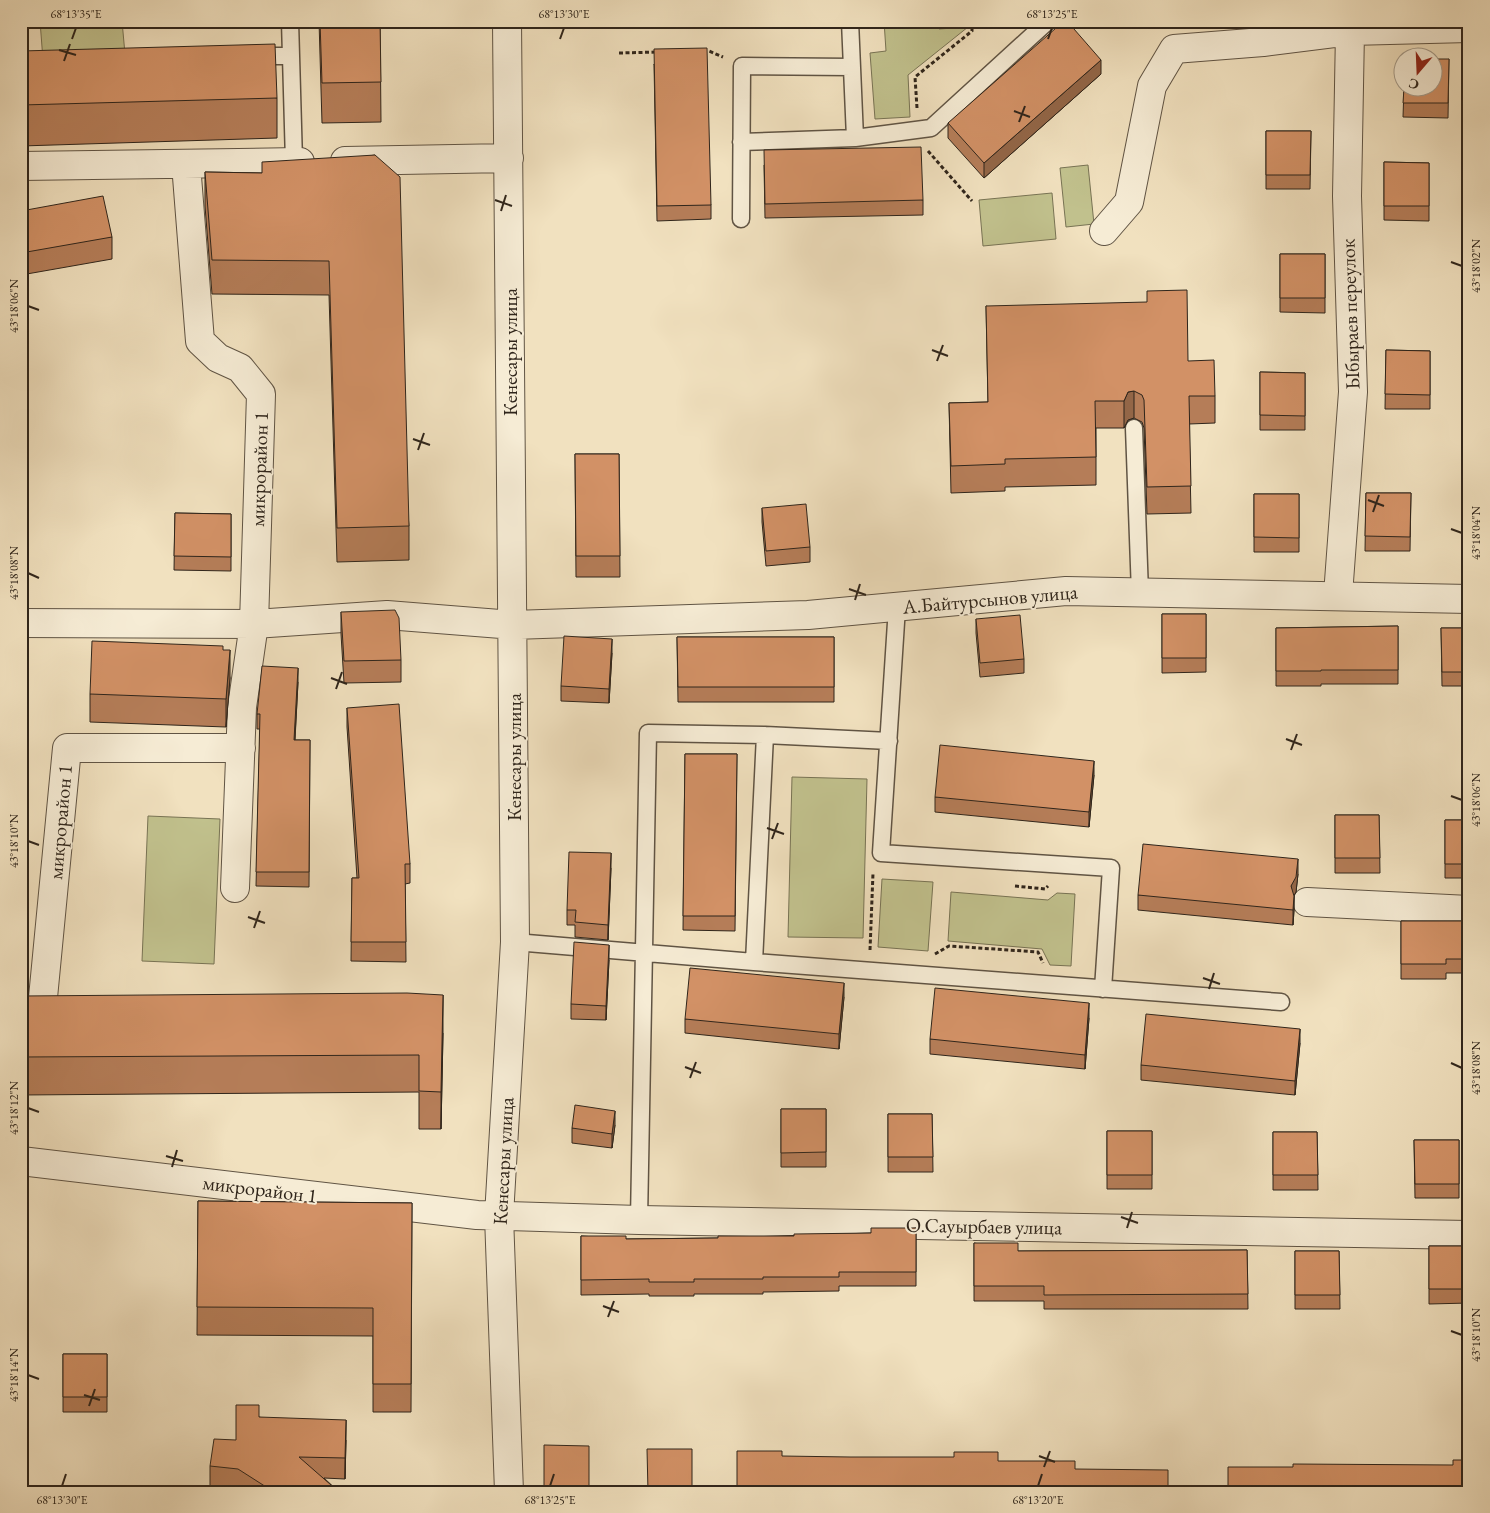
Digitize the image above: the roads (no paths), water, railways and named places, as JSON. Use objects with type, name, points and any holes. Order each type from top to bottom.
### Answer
[{"type":"street","name":"Кенесары улица","points":[[507,21],[515,942],[499,1216],[509,1492]]},
{"type":"street","points":[[1104,231],[1129,202],[1152,86],[1174,49],[1263,42],[1308,29],[1350,32],[1469,28]]},
{"type":"street","name":"Ыбыраев переулок","points":[[1338,595],[1353,392],[1347,196],[1350,32]]},
{"type":"street","points":[[21,166],[509,158]]},
{"type":"street","name":"микрорайон 1","points":[[186,164],[200,341],[218,358],[240,368],[261,394],[254,624],[242,707],[235,888]]},
{"type":"street","name":"А.Байтурсынов улица","points":[[512,625],[808,615],[1066,591],[1469,599]]},
{"type":"street","points":[[21,623],[254,624],[387,615],[512,625]]},
{"type":"street","name":"микрорайон 1","points":[[70,1004],[32,1009],[67,748],[241,748]]},
{"type":"street","points":[[1307,902],[1469,910]]},
{"type":"street","name":"микрорайон 1","points":[[21,1161],[467,1214],[499,1216]]},
{"type":"street","name":"О.Сауырбаев улица","points":[[499,1216],[1469,1235]]},
{"type":"lane","points":[[290,21],[294,162]]},
{"type":"lane","points":[[850,21],[855,138]]},
{"type":"lane","points":[[741,142],[855,138],[931,128],[1048,21]]},
{"type":"lane","points":[[238,57],[290,56]]},
{"type":"lane","points":[[741,219],[742,66],[852,67]]},
{"type":"lane","points":[[1134,428],[1140,592]]},
{"type":"lane","points":[[897,607],[881,853],[1111,868],[1103,989]]},
{"type":"lane","points":[[639,1220],[648,732],[889,741]]},
{"type":"lane","points":[[754,962],[765,735]]},
{"type":"lane","points":[[515,942],[1281,1002]]}]
